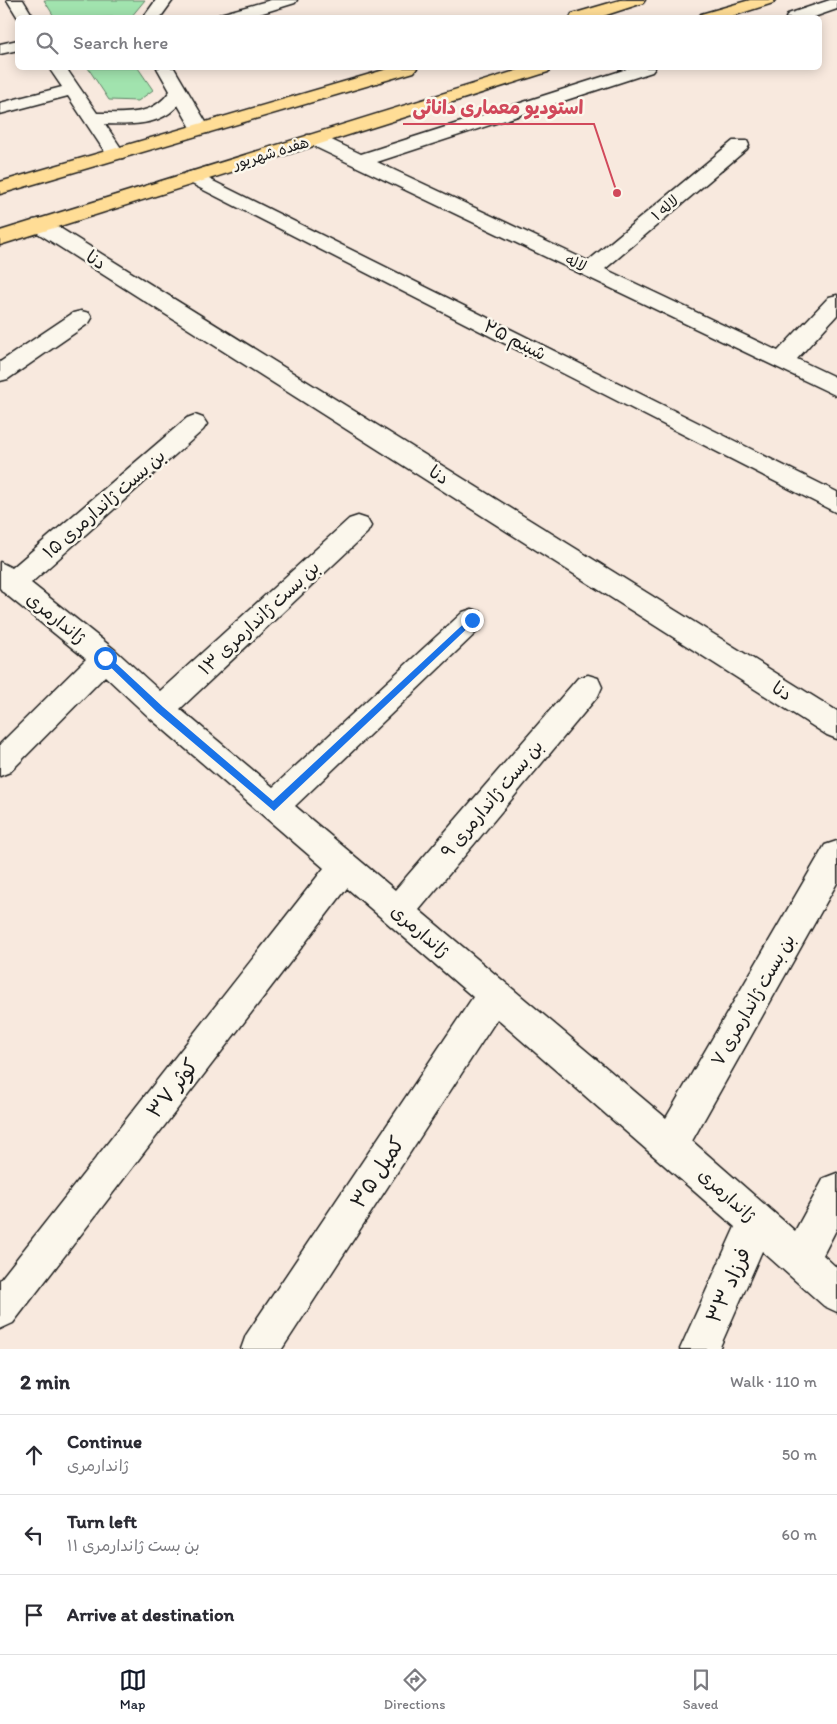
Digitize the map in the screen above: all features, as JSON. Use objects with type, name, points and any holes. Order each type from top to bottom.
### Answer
[{"type":"main road","points":[[588,15],[637,0]]},
{"type":"main road","points":[[717,15],[767,0]]},
{"type":"main road","points":[[0,188],[401,70]]},
{"type":"main road","name":"هفده شهریور","points":[[0,238],[536,70]]},
{"type":"street","points":[[15,0],[24,15]]},
{"type":"street","points":[[153,15],[165,0]]},
{"type":"street","points":[[236,15],[289,0]]},
{"type":"street","points":[[803,15],[837,3]]},
{"type":"street","points":[[0,49],[15,46]]},
{"type":"street","points":[[59,70],[116,154]]},
{"type":"street","points":[[167,70],[200,129]]},
{"type":"street","points":[[360,161],[640,70]]},
{"type":"street","points":[[0,109],[72,90]]},
{"type":"street","points":[[92,118],[130,118],[150,115],[164,109],[180,92]]},
{"type":"street","name":"لاله","points":[[314,139],[837,388]]},
{"type":"street","name":"لاله ۱","points":[[590,270],[740,145]]},
{"type":"street","name":"شبنم ۲۵","points":[[193,177],[837,503]]},
{"type":"street","name":"دنا","points":[[40,225],[837,726]]},
{"type":"street","points":[[782,361],[837,302]]},
{"type":"street","points":[[0,373],[81,318]]},
{"type":"street","name":"بن بست ژاندارمری ۱۵","points":[[6,578],[196,424]]},
{"type":"street","name":"بن بست ژاندارمری ۱۳","points":[[160,709],[358,526]]},
{"type":"street","name":"ژاندارمری","points":[[6,578],[105,658],[160,709],[670,1145],[837,1293]]},
{"type":"street","points":[[274,806],[472,620]]},
{"type":"street","points":[[0,763],[105,658]]},
{"type":"street","name":"بن بست ژاندارمری ۹","points":[[397,912],[588,687]]},
{"type":"street","name":"بن بست ژاندارمری ۷","points":[[670,1145],[836,855]]},
{"type":"street","name":"کوثر ۳۷","points":[[0,1310],[344,867]]},
{"type":"street","name":"کمیل ۳۵","points":[[260,1349],[494,994]]},
{"type":"street","points":[[800,1260],[837,1191]]},
{"type":"street","name":"فرزاد ۳۳","points":[[699,1349],[756,1222]]},
{"type":"green space","points":[[44,0],[145,0],[133,15],[53,15]]},
{"type":"green space","points":[[89,70],[139,70],[153,90],[138,101],[109,100]]},
{"type":"place","name":"استودیو معماری دانائی","points":[[617,193]]},
{"type":"route","points":[[105,658],[160,709],[274,806],[472,620]]}]
